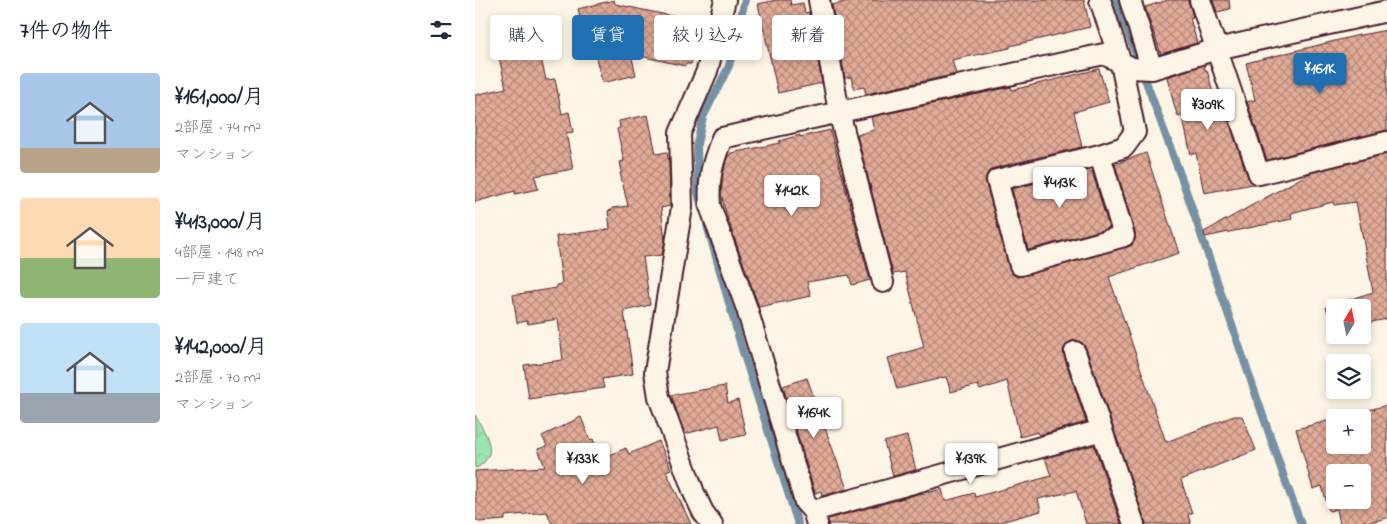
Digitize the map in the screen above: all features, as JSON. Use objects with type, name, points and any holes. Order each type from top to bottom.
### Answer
[{"type":"street","points":[[711,524],[694,493],[659,397],[655,372],[682,207],[680,133],[707,71],[725,0]]},
{"type":"street","points":[[819,0],[839,112],[883,282]]},
{"type":"street","points":[[1100,0],[1138,67]]},
{"type":"street","points":[[1100,155],[1124,236],[1020,265],[997,180],[1100,155],[1124,147],[1135,132],[1138,67],[1130,0]]},
{"type":"street","points":[[1201,0],[1259,174],[1387,142]]},
{"type":"street","points":[[1102,430],[815,517],[805,502],[747,309],[710,206],[711,167],[722,138],[1105,54],[1138,67],[1387,11]]},
{"type":"street","points":[[1075,352],[1134,524]]},
{"type":"green space","points":[[475,415],[487,438],[489,450],[485,461],[475,468]]},
{"type":"building","points":[[614,0],[615,4],[667,15],[654,15],[654,59],[644,57],[644,15],[579,15],[578,9]]},
{"type":"building","points":[[776,0],[790,0],[791,5],[803,3],[805,13],[809,12],[810,15],[772,15],[772,60],[818,60],[822,83],[778,93],[758,4]]},
{"type":"building","points":[[852,0],[1084,0],[1090,27],[1010,46],[1010,48],[952,60],[956,74],[866,94],[864,87],[854,89],[851,77],[845,78],[842,60],[844,60],[844,15],[834,15],[832,5]]},
{"type":"building","points":[[1168,0],[1188,0],[1193,17],[1190,18],[1197,43],[1161,54],[1145,7]]},
{"type":"building","points":[[1213,0],[1229,0],[1230,9],[1217,12]]},
{"type":"building","points":[[1387,30],[1387,130],[1267,160],[1247,102],[1255,100],[1246,63]]},
{"type":"building","points":[[500,60],[541,60],[546,80],[555,79],[562,114],[569,112],[573,132],[566,133],[573,169],[535,176],[538,189],[515,194],[515,191],[475,202],[475,95],[506,88]]},
{"type":"building","points":[[597,60],[632,60],[636,75],[602,83]]},
{"type":"building","points":[[658,60],[692,60],[691,64],[686,64],[685,66]]},
{"type":"building","points":[[1204,65],[1217,108],[1224,107],[1248,178],[1253,184],[1204,193],[1196,153],[1191,155],[1182,115],[1178,116],[1167,77]]},
{"type":"building","points":[[1099,69],[1109,102],[1074,112],[1082,147],[994,168],[986,176],[986,183],[1009,268],[1012,274],[1017,277],[1023,276],[1132,245],[1135,233],[1115,164],[1146,153],[1179,253],[1109,277],[1166,442],[1234,416],[1242,416],[1256,450],[1181,480],[1192,513],[1188,515],[1191,524],[1146,524],[1086,348],[1077,340],[1071,341],[1063,350],[1086,422],[1039,435],[1038,432],[1020,437],[1007,381],[980,390],[978,385],[951,392],[946,377],[897,389],[888,358],[924,347],[905,272],[893,274],[857,135],[874,130],[871,117],[1011,87],[1012,90]]},
{"type":"building","points":[[648,115],[656,154],[667,152],[670,206],[661,208],[665,240],[662,255],[643,257],[650,305],[624,311],[633,374],[602,379],[604,388],[529,399],[524,365],[563,360],[558,319],[528,324],[527,321],[517,323],[513,295],[556,288],[556,285],[562,284],[556,236],[610,229],[608,211],[612,210],[612,208],[628,206],[620,173],[622,172],[620,162],[624,161],[617,129],[620,128],[619,121]]},
{"type":"building","points":[[830,130],[870,280],[852,285],[849,275],[807,282],[811,296],[759,307],[727,217],[721,194],[727,158],[731,153],[780,143],[779,141],[800,135],[800,137]]},
{"type":"building","points":[[1387,154],[1387,319],[1371,322],[1371,299],[1351,299],[1373,292],[1356,202],[1334,205],[1333,202],[1291,213],[1292,219],[1205,237],[1204,232],[1310,173]]},
{"type":"building","points":[[1089,170],[1090,172],[1092,171],[1109,228],[1028,250],[1012,189]]},
{"type":"building","points":[[807,378],[847,489],[822,496],[821,491],[815,493],[783,386]]},
{"type":"building","points":[[725,386],[728,403],[738,400],[746,435],[722,440],[719,425],[685,434],[671,395]]},
{"type":"building","points":[[1387,405],[1387,518],[1366,523],[1365,521],[1340,524],[1337,509],[1371,509],[1371,464],[1326,464],[1326,500],[1322,486],[1313,489],[1296,429],[1326,421],[1326,454],[1371,454],[1371,409]]},
{"type":"building","points":[[581,417],[590,440],[593,439],[601,459],[626,448],[629,454],[659,441],[671,469],[666,471],[691,524],[552,524],[547,512],[505,516],[505,520],[479,522],[475,520],[475,471],[545,467],[538,449],[547,446],[542,436]]},
{"type":"building","points":[[907,436],[916,470],[893,476],[884,442]]},
{"type":"building","points":[[1094,445],[1121,524],[1086,524],[1076,491],[1038,499],[1041,511],[993,524],[829,524],[828,519],[922,493],[942,489],[945,501],[974,493],[975,497],[1051,476],[1045,458]]},
{"type":"waterway","points":[[702,209],[698,192],[697,144],[703,117],[729,66],[745,0]]},
{"type":"waterway","points":[[1116,0],[1184,185],[1301,524]]},
{"type":"waterway","points":[[707,225],[742,349],[798,524]]}]
